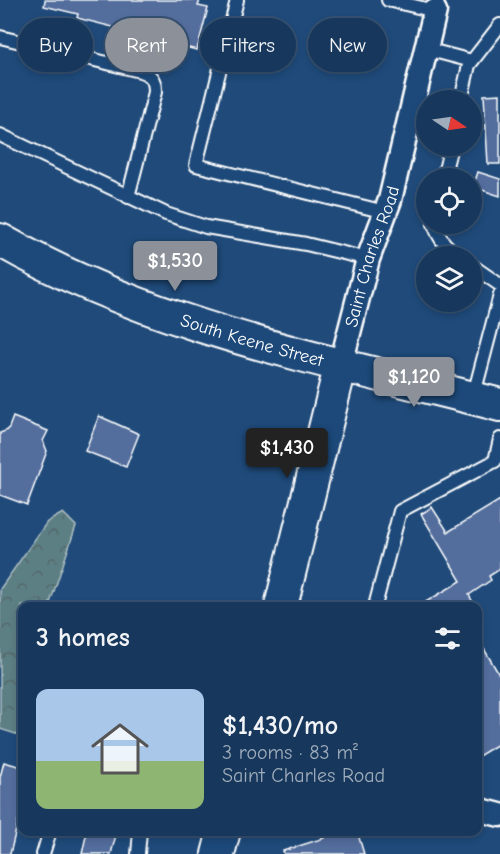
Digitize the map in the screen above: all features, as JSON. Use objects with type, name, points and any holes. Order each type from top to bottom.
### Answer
[{"type":"street","name":"Saint Charles Road","points":[[281,602],[368,258],[385,212],[437,6]]},
{"type":"street","name":"South Keene Street","points":[[0,240],[82,282],[140,307],[341,364],[486,401]]},
{"type":"street","points":[[482,810],[500,815]]},
{"type":"lane","points":[[237,0],[196,165],[385,212]]},
{"type":"lane","points":[[388,0],[437,6]]},
{"type":"lane","points":[[464,90],[472,61],[500,25]]},
{"type":"lane","points":[[0,37],[140,71],[149,74],[155,81],[155,92],[128,197]]},
{"type":"lane","points":[[426,49],[472,61]]},
{"type":"lane","points":[[0,135],[166,214],[207,227],[306,244],[368,258]]},
{"type":"lane","points":[[438,234],[447,246]]},
{"type":"lane","points":[[482,272],[500,285]]},
{"type":"lane","points":[[486,401],[500,295]]},
{"type":"lane","points":[[376,602],[400,511],[495,461],[500,439]]},
{"type":"lane","points":[[43,854],[48,836]]},
{"type":"lane","points":[[138,854],[140,836]]},
{"type":"green space","points":[[63,513],[76,526],[50,602],[18,602],[18,735],[0,729],[0,589],[47,522]]},
{"type":"building","points":[[45,0],[200,0],[198,6],[208,8],[205,18],[200,18],[200,39],[197,50],[188,48],[188,18],[105,18],[105,25],[93,22],[93,18],[77,18],[78,14],[44,6]]},
{"type":"building","points":[[500,94],[500,164],[488,164],[484,95]]},
{"type":"building","points":[[482,173],[500,179],[500,196],[482,190]]},
{"type":"building","points":[[99,416],[139,434],[126,467],[85,451]]},
{"type":"building","points":[[13,417],[48,431],[43,441],[47,451],[27,505],[0,495],[0,433],[8,430]]},
{"type":"building","points":[[500,500],[500,569],[489,576],[491,580],[469,595],[473,602],[426,602],[461,581],[421,514],[432,507],[448,532]]},
{"type":"building","points":[[482,645],[500,676],[500,743],[482,754]]},
{"type":"building","points":[[4,762],[18,766],[18,821],[10,854],[0,854],[0,777]]},
{"type":"building","points":[[86,836],[116,836],[111,854],[82,854]]},
{"type":"building","points":[[323,836],[359,836],[364,854],[284,854],[283,851],[324,838]]}]
